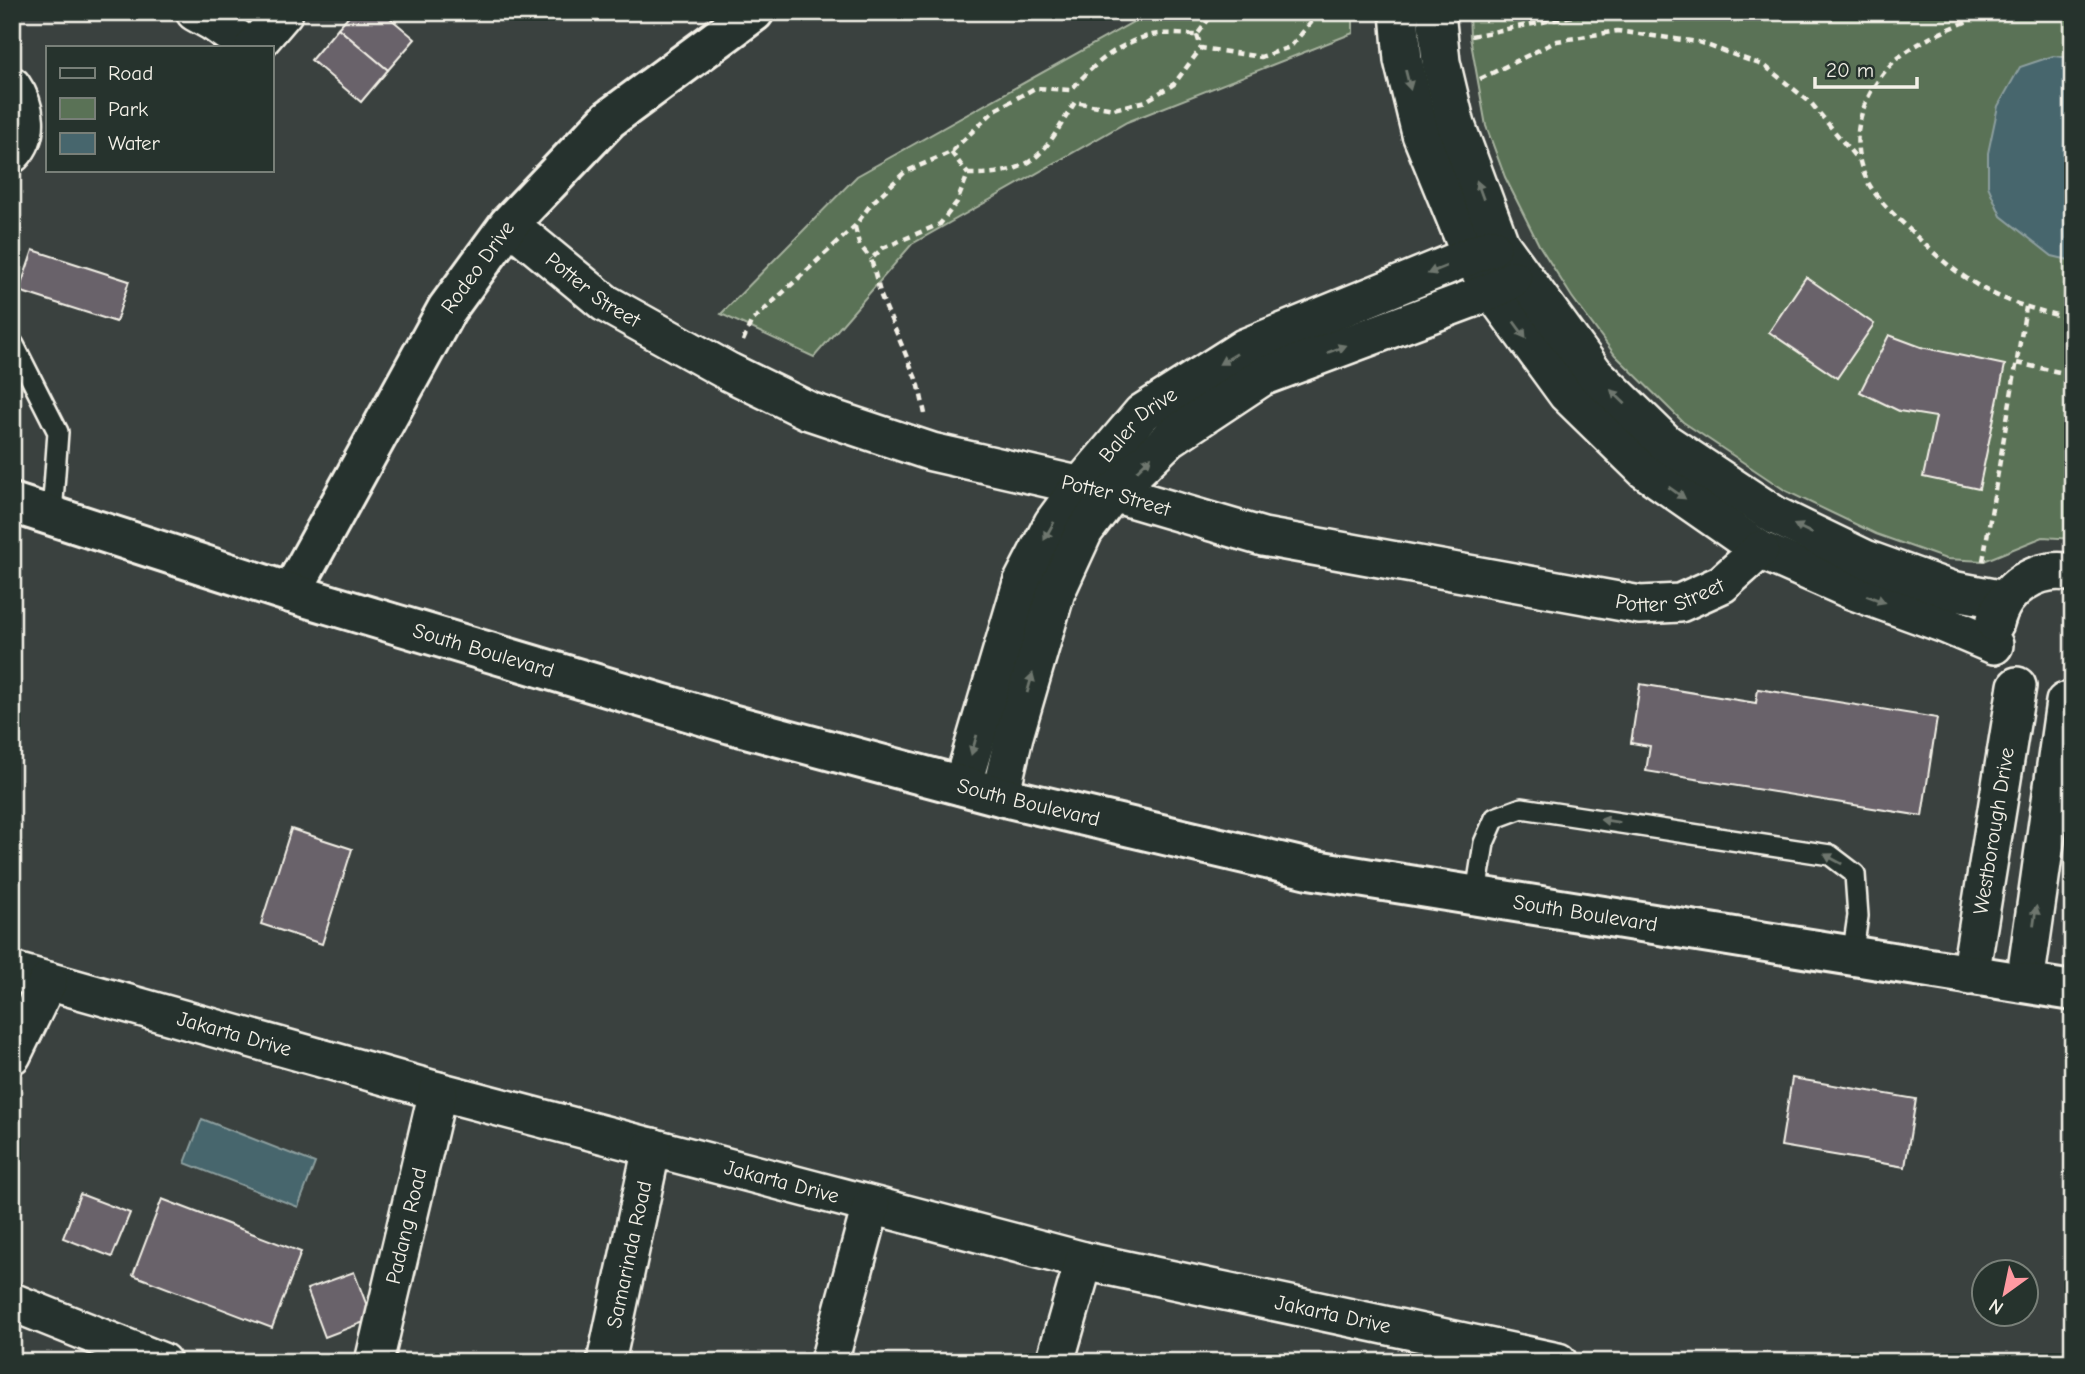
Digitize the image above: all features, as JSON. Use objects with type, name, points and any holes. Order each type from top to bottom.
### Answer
[{"type":"main road","name":"Rodeo Drive","points":[[290,593],[447,310],[509,224],[609,119],[754,12]]},
{"type":"main road","name":"South Boulevard","points":[[12,503],[290,593],[731,724],[1000,796],[1309,869],[2073,991]]},
{"type":"street","points":[[195,12],[250,46]]},
{"type":"street","points":[[253,46],[284,12]]},
{"type":"street","points":[[1399,12],[1403,60],[1421,134],[1567,394],[1645,470],[1760,550],[1851,590],[1994,645]]},
{"type":"street","points":[[1453,18],[1441,62],[1486,250]]},
{"type":"street","points":[[12,86],[20,98],[28,139]]},
{"type":"street","name":"Potter Street","points":[[509,224],[605,303],[729,372],[809,411],[932,452],[1097,489],[1263,537],[1640,605],[1680,603],[1722,584],[1760,550]]},
{"type":"street","name":"Baler Drive","points":[[1000,796],[1014,736],[1056,592],[1084,531],[1097,489],[1142,413],[1244,348],[1486,250]]},
{"type":"street","points":[[1506,283],[1666,443],[1776,516],[1865,559],[1951,590],[2004,600]]},
{"type":"street","name":"Baler Drive","points":[[962,786],[1022,583],[1053,523],[1170,438],[1262,377],[1506,283]]},
{"type":"street","points":[[2025,983],[2069,701],[2048,701],[2017,687],[1998,661],[1994,645],[1996,621],[2004,600],[2020,584],[2040,574],[2063,571],[2073,573]]},
{"type":"street","name":"Westborough Drive","points":[[1970,975],[2017,687]]},
{"type":"street","name":"Jakarta Drive","points":[[12,971],[438,1091],[1084,1261],[1497,1355],[1558,1362]]},
{"type":"street","points":[[12,1055],[48,981]]},
{"type":"street","name":"Padang Road","points":[[374,1362],[438,1091]]},
{"type":"street","name":"Samarinda Road","points":[[606,1362],[652,1147]]},
{"type":"street","points":[[829,1362],[871,1206]]},
{"type":"street","points":[[1055,1362],[1084,1261]]},
{"type":"street","points":[[12,1302],[108,1352],[156,1361]]},
{"type":"lane","points":[[14,345],[58,432],[52,515]]},
{"type":"lane","points":[[1476,894],[1484,843],[1495,818],[1522,808],[1830,855],[1855,874],[1858,916],[1852,957]]},
{"type":"path","points":[[1197,35],[1214,12]]},
{"type":"path","points":[[1201,48],[1261,57],[1290,47],[1316,17],[1317,12]]},
{"type":"path","points":[[1470,37],[1594,12]]},
{"type":"path","points":[[1858,160],[1858,129],[1865,99],[1888,68],[1912,48],[1988,12]]},
{"type":"path","points":[[1453,18],[1470,37],[1472,47]]},
{"type":"path","points":[[1477,80],[1557,41],[1617,31],[1698,42],[1765,66],[1811,103],[1858,160],[1874,192],[1935,254],[1978,286],[2026,307],[2073,319]]},
{"type":"path","points":[[1071,90],[1093,66],[1122,46],[1154,35],[1197,35]]},
{"type":"path","points":[[1197,35],[1201,48]]},
{"type":"path","points":[[1075,102],[1114,109],[1146,101],[1174,83],[1201,48]]},
{"type":"path","points":[[1475,69],[1479,91]]},
{"type":"path","points":[[729,372],[751,322],[855,226],[871,204],[905,172],[951,152],[971,130],[995,110],[1035,88],[1071,90]]},
{"type":"path","points":[[1071,90],[1075,102]]},
{"type":"path","points":[[968,174],[991,174],[1020,168],[1047,147],[1075,102]]},
{"type":"path","points":[[951,152],[968,174]]},
{"type":"path","points":[[872,259],[883,248],[940,224],[957,201],[968,174]]},
{"type":"path","points":[[855,226],[859,244],[872,259],[881,296],[919,386],[932,452]]},
{"type":"path","points":[[1972,560],[1984,561],[2026,307]]},
{"type":"path","points":[[2017,363],[2073,374]]},
{"type":"path","points":[[2073,929],[2073,935]]},
{"type":"green space","points":[[1151,12],[1353,12],[1353,33],[1127,122],[912,244],[814,357],[721,314],[857,176]]},
{"type":"green space","points":[[1469,12],[2073,12],[2073,539],[2043,537],[1984,561],[1946,559],[1876,534],[1786,491],[1683,422],[1615,355],[1572,297],[1539,245],[1505,177],[1486,126],[1470,37]]},
{"type":"water","points":[[2053,56],[2073,58],[2073,261],[2052,256],[2001,216],[1988,186],[1988,153],[1998,106],[2020,67]]},
{"type":"water","points":[[202,1119],[315,1163],[298,1207],[185,1163]]},
{"type":"building","points":[[352,12],[383,12],[415,39],[388,70],[338,28]]},
{"type":"building","points":[[338,28],[388,70],[361,102],[311,60]]},
{"type":"building","points":[[33,250],[129,281],[116,322],[19,291]]},
{"type":"building","points":[[1806,277],[1874,324],[1837,378],[1769,332]]},
{"type":"building","points":[[1889,335],[1921,347],[2005,365],[1979,489],[1923,477],[1936,417],[1899,411],[1860,392]]},
{"type":"building","points":[[1640,684],[1756,703],[1758,689],[1937,718],[1922,816],[1646,771],[1650,746],[1631,743]]},
{"type":"building","points":[[291,829],[352,849],[322,944],[261,924]]},
{"type":"building","points":[[1792,1078],[1916,1099],[1905,1167],[1781,1146]]},
{"type":"building","points":[[80,1194],[130,1213],[112,1257],[63,1238]]},
{"type":"building","points":[[162,1199],[301,1252],[272,1328],[133,1275]]},
{"type":"building","points":[[354,1272],[372,1319],[325,1337],[307,1289]]}]
